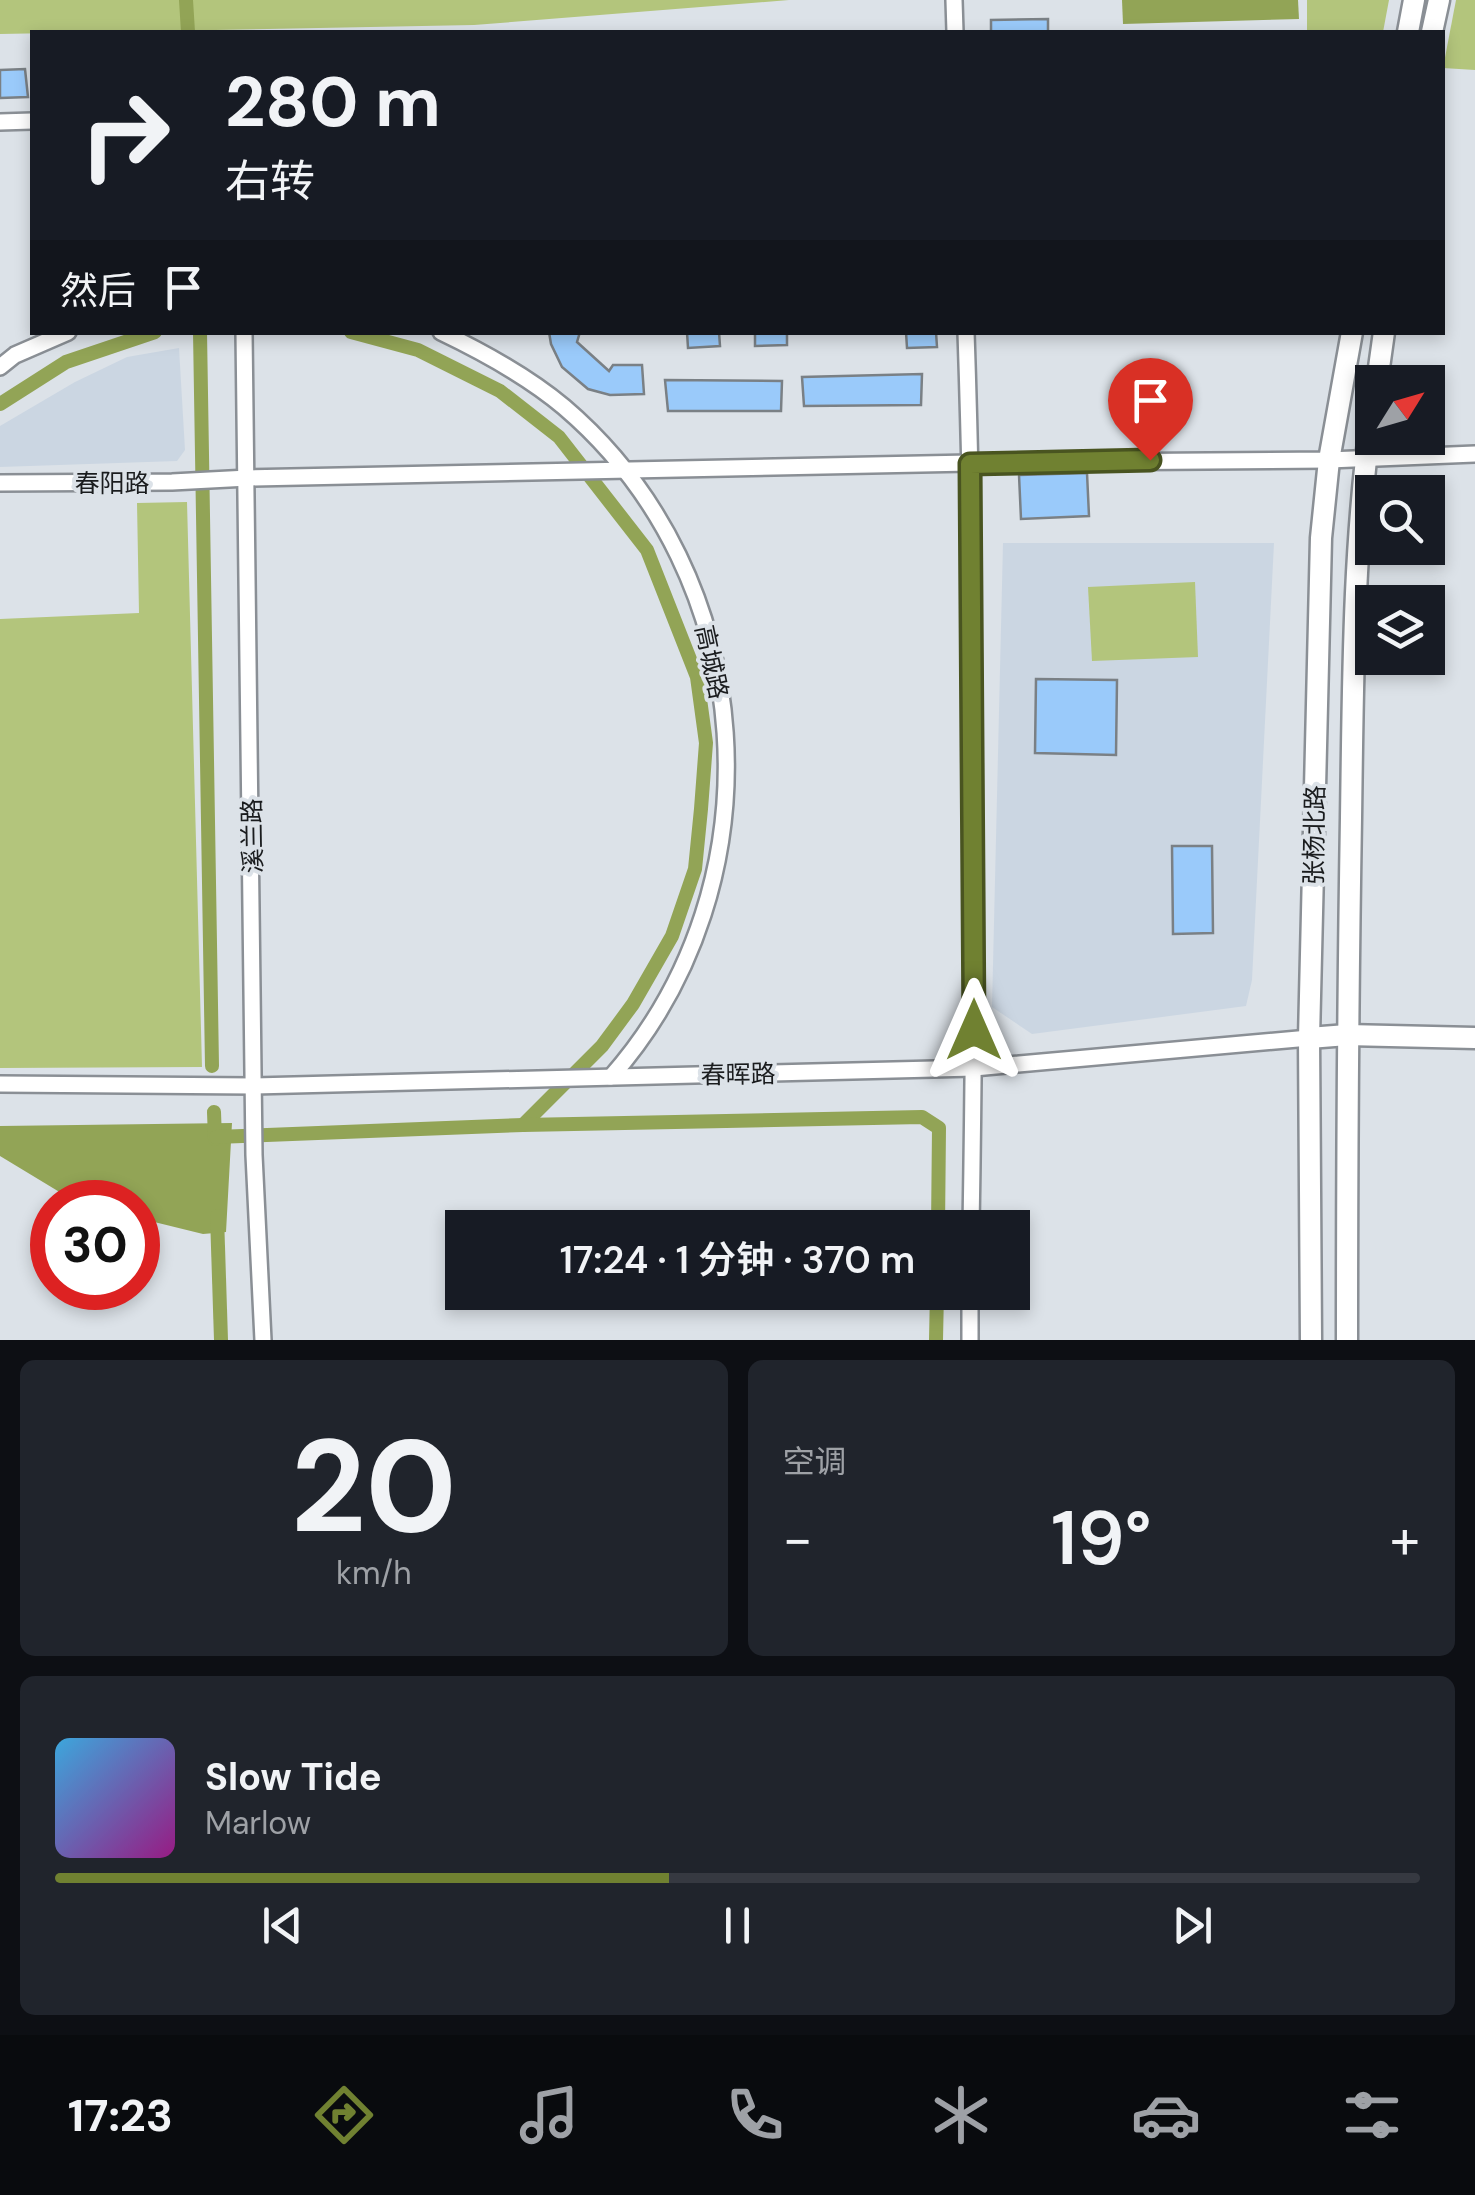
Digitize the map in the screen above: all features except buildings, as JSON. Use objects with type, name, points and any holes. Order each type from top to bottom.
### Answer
[{"type":"main road","points":[[1408,30],[1414,0]]},
{"type":"main road","points":[[1432,30],[1439,0]]},
{"type":"main road","name":"张杨北路","points":[[1312,1340],[1309,1038],[1322,538],[1329,460],[1351,335]]},
{"type":"main road","points":[[1379,365],[1384,335]]},
{"type":"main road","name":"张杨北路","points":[[1347,1340],[1354,600],[1366,455]]},
{"type":"main road","name":"春晖路","points":[[1309,1038],[1475,1038]]},
{"type":"street","points":[[954,0],[955,30]]},
{"type":"street","points":[[0,122],[30,121]]},
{"type":"street","points":[[0,367],[62,335]]},
{"type":"street","name":"高城路","points":[[447,335],[494,357],[564,408],[623,470],[664,528],[697,598],[718,669],[728,749],[728,797],[719,862],[705,914],[684,968],[634,1052],[611,1077]]},
{"type":"street","points":[[966,335],[974,1068],[971,1210]]},
{"type":"street","name":"溪兰路","points":[[244,340],[254,1154],[263,1340]]},
{"type":"street","name":"春阳路","points":[[0,483],[1329,460],[1475,454]]},
{"type":"street","name":"春晖路","points":[[0,1084],[254,1086],[974,1068],[1309,1038]]},
{"type":"street","points":[[970,1310],[970,1340]]},
{"type":"shaded area","points":[[0,0],[789,0],[474,25],[30,30],[30,33],[0,34]]},
{"type":"shaded area","points":[[1122,0],[1298,0],[1299,19],[1123,24]]},
{"type":"shaded area","points":[[1307,0],[1389,0],[1383,30],[1307,30]]},
{"type":"shaded area","points":[[1456,0],[1475,0],[1475,70],[1445,68]]},
{"type":"shaded area","points":[[179,348],[185,450],[177,461],[0,467],[0,426],[127,357]]},
{"type":"shaded area","points":[[187,502],[202,1067],[0,1068],[0,619],[139,613],[137,503]]},
{"type":"shaded area","points":[[1003,543],[1274,543],[1252,980],[1246,1006],[1032,1034],[992,1007]]},
{"type":"shaded area","points":[[1195,582],[1198,657],[1092,661],[1088,587]]},
{"type":"shaded area","points":[[232,1123],[226,1232],[203,1234],[160,1223],[160,1180],[40,1180],[0,1156],[0,1126]]},
{"type":"waterway","points":[[186,0],[188,30]]},
{"type":"waterway","points":[[0,404],[66,362],[146,335]]},
{"type":"waterway","points":[[200,335],[212,1066]]},
{"type":"waterway","points":[[362,335],[418,350],[500,391],[559,437],[647,550],[697,677],[706,743],[701,809],[695,869],[672,936],[633,1004],[602,1046],[523,1125]]},
{"type":"waterway","points":[[214,1112],[215,1139]]},
{"type":"waterway","points":[[216,1137],[523,1125],[922,1117],[939,1128],[938,1210]]},
{"type":"waterway","points":[[217,1216],[221,1340]]},
{"type":"waterway","points":[[936,1340],[937,1310]]},
{"type":"route","points":[[974,1030],[970,464],[1150,460]]}]
